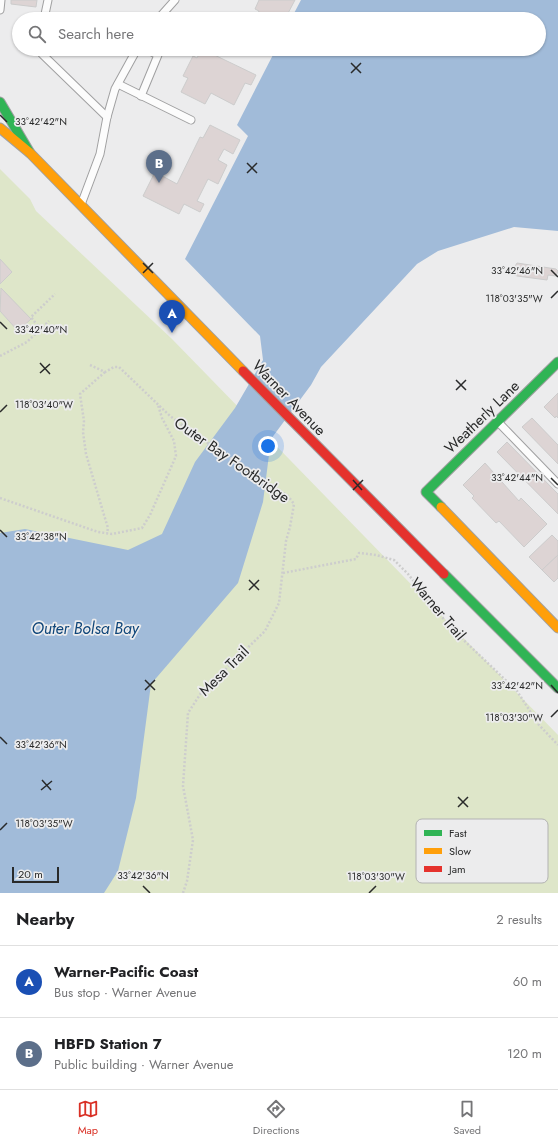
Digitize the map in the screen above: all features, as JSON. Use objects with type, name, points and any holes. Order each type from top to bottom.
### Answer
[{"type":"main road","points":[[0,102],[30,154]]},
{"type":"main road","name":"Warner Avenue","points":[[0,128],[30,154],[81,205],[319,449],[558,688]]},
{"type":"main road","name":"Weatherly Lane","points":[[558,362],[426,492],[558,628]]},
{"type":"lane","points":[[0,10],[1,0]]},
{"type":"lane","points":[[45,12],[48,0]]},
{"type":"lane","points":[[164,12],[175,0]]},
{"type":"lane","points":[[44,56],[107,117]]},
{"type":"lane","points":[[81,205],[100,154],[107,117],[118,84],[133,56]]},
{"type":"lane","points":[[141,96],[158,56]]},
{"type":"lane","points":[[118,84],[191,120]]},
{"type":"lane","points":[[498,421],[558,484]]},
{"type":"path","points":[[40,329],[31,317],[55,294]]},
{"type":"path","points":[[0,356],[27,342],[49,321]]},
{"type":"path","points":[[90,365],[105,372],[80,394],[86,454],[108,528],[106,533]]},
{"type":"path","name":"Outer Bay Footbridge","points":[[105,372],[114,367],[119,367],[170,416],[194,434],[288,496],[294,504],[290,527]]},
{"type":"path","points":[[0,498],[98,532],[112,534],[142,528],[150,515],[176,456],[174,441],[162,418],[158,404]]},
{"type":"path","name":"Mesa Trail","points":[[183,893],[193,840],[183,786],[188,713],[200,693],[265,631],[279,603],[286,541],[290,527]]},
{"type":"path","name":"Warner Trail","points":[[283,573],[356,559],[359,553],[376,555],[394,560],[408,574],[450,626],[517,691],[539,725],[558,745]]},
{"type":"green space","points":[[0,169],[30,199],[36,211],[172,339],[558,735],[558,893],[0,893]]},
{"type":"water","name":"Outer Bolsa Bay","points":[[301,0],[558,0],[558,231],[514,227],[438,251],[417,264],[321,367],[311,385],[271,439],[263,502],[238,583],[151,684],[136,798],[118,871],[104,893],[0,893],[0,533],[25,529],[128,550],[162,534],[195,462],[235,408],[263,360],[260,336],[185,259],[248,136],[237,125],[272,56],[546,56],[546,12],[295,12]]},
{"type":"building","points":[[11,0],[37,0],[36,7],[11,4]]},
{"type":"building","points":[[259,0],[295,0],[289,12],[259,12],[255,9]]},
{"type":"building","points":[[193,56],[197,58],[198,56],[217,56],[256,75],[251,85],[245,83],[234,105],[211,93],[205,104],[181,92],[188,78],[183,76]]},
{"type":"building","points":[[210,125],[240,140],[233,154],[224,149],[218,160],[227,165],[218,184],[208,179],[197,201],[204,204],[200,212],[184,204],[179,214],[143,196],[155,172],[177,184],[200,137],[203,138]]},
{"type":"building","points":[[0,259],[12,272],[0,284]]},
{"type":"building","points":[[517,263],[556,269],[558,271],[556,276],[548,275],[547,280],[517,276],[511,273]]},
{"type":"building","points":[[1,288],[31,319],[18,331],[0,311]]},
{"type":"building","points":[[558,393],[558,418],[556,416],[555,418],[544,407]]},
{"type":"building","points":[[532,418],[558,445],[558,464],[522,427]]},
{"type":"building","points":[[507,442],[558,494],[558,514],[497,452]]},
{"type":"building","points":[[485,463],[519,501],[521,498],[547,524],[524,547],[499,521],[496,523],[472,498],[474,496],[463,485]]},
{"type":"building","points":[[552,535],[558,541],[558,555],[542,570],[529,557]]},
{"type":"building","points":[[558,555],[558,578],[554,582],[542,570]]},
{"type":"traffic: fast","points":[[0,102],[30,153]]},
{"type":"traffic: fast","points":[[441,507],[426,492],[558,362]]},
{"type":"traffic: fast","points":[[444,574],[558,688]]},
{"type":"traffic: slow","points":[[0,128],[30,153],[243,371]]},
{"type":"traffic: slow","points":[[441,507],[558,628]]},
{"type":"traffic: jam","points":[[243,371],[444,574]]},
{"type":"place","name":"HBFD Station 7","points":[[159,183]]},
{"type":"place","name":"Warner-Pacific Coast","points":[[172,333]]}]
